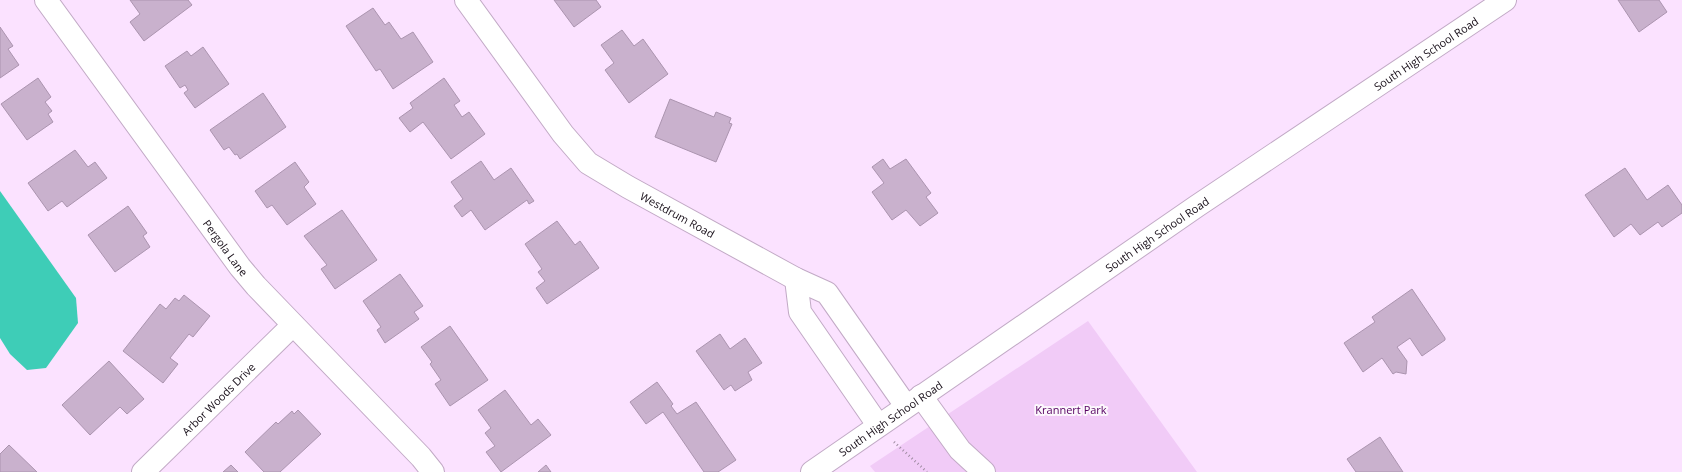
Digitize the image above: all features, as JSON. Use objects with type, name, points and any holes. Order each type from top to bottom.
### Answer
[{"type":"street","name":"Pergola Lane","points":[[46,0],[240,267],[293,325],[421,457],[433,472]]},
{"type":"street","name":"Westdrum Road","points":[[466,0],[563,134],[588,162],[628,187],[796,279],[827,293],[913,401]]},
{"type":"street","name":"South High School Road","points":[[812,472],[1197,206],[1504,0]]},
{"type":"street","points":[[796,279],[800,312],[878,425]]},
{"type":"street","name":"Arbor Woods Drive","points":[[144,472],[293,325]]},
{"type":"street","points":[[913,401],[932,414],[960,450],[984,472]]},
{"type":"path","points":[[893,442],[927,472]]},
{"type":"green space","name":"Krannert Park","points":[[1088,321],[1197,472],[875,472],[870,466]]},
{"type":"shaded area","points":[[0,191],[76,298],[78,323],[46,368],[27,370],[10,354],[0,338]]},
{"type":"building","points":[[130,0],[188,0],[192,5],[144,41],[130,22],[140,14]]},
{"type":"building","points":[[554,0],[596,0],[601,7],[574,27]]},
{"type":"building","points":[[1618,0],[1659,0],[1667,12],[1639,32]]},
{"type":"building","points":[[373,8],[385,25],[389,22],[401,39],[413,32],[433,62],[393,89],[380,69],[376,71],[346,26]]},
{"type":"building","points":[[0,27],[13,46],[8,49],[19,65],[0,78]]},
{"type":"building","points":[[622,30],[634,46],[643,39],[668,74],[629,103],[605,70],[614,63],[601,45]]},
{"type":"building","points":[[203,47],[229,84],[195,108],[184,93],[188,90],[185,85],[180,88],[165,66],[187,51],[191,56]]},
{"type":"building","points":[[38,78],[51,97],[45,102],[52,111],[48,114],[53,122],[27,140],[1,104]]},
{"type":"building","points":[[444,78],[460,101],[454,105],[462,117],[469,112],[485,134],[451,159],[423,122],[410,132],[399,118],[413,108],[410,103]]},
{"type":"building","points":[[263,93],[286,127],[240,159],[229,147],[224,150],[210,130]]},
{"type":"building","points":[[670,99],[714,117],[716,112],[731,118],[729,123],[732,124],[716,162],[655,137]]},
{"type":"building","points":[[75,150],[88,167],[95,162],[107,178],[67,207],[62,201],[48,211],[28,183]]},
{"type":"building","points":[[883,159],[890,169],[906,159],[931,193],[926,197],[938,213],[920,226],[906,210],[892,220],[872,192],[884,183],[872,167]]},
{"type":"building","points":[[481,161],[494,180],[511,168],[534,201],[529,204],[527,200],[485,230],[471,210],[462,217],[454,206],[463,199],[451,182]]},
{"type":"building","points":[[295,162],[309,182],[304,187],[316,204],[287,225],[272,205],[267,208],[255,191]]},
{"type":"building","points":[[1625,168],[1647,200],[1668,185],[1682,205],[1682,213],[1662,227],[1658,222],[1640,235],[1631,224],[1614,237],[1585,195]]},
{"type":"building","points":[[128,206],[147,233],[143,236],[150,247],[115,272],[88,235]]},
{"type":"building","points":[[342,210],[377,260],[335,289],[321,269],[327,265],[304,236]]},
{"type":"building","points":[[557,221],[575,245],[580,241],[599,268],[547,304],[536,288],[545,281],[538,272],[542,269],[525,244]]},
{"type":"building","points":[[400,274],[423,306],[414,312],[419,319],[385,343],[377,330],[381,327],[363,301]]},
{"type":"building","points":[[1412,289],[1445,340],[1422,356],[1410,338],[1397,347],[1407,361],[1406,374],[1396,372],[1393,374],[1382,358],[1363,372],[1344,343],[1375,322],[1372,317]]},
{"type":"building","points":[[184,295],[210,316],[193,337],[189,334],[170,358],[178,364],[163,383],[123,351],[160,304],[166,309],[175,298],[179,301]]},
{"type":"building","points":[[450,326],[488,380],[450,406],[435,384],[441,380],[430,364],[432,362],[421,347]]},
{"type":"building","points":[[720,334],[730,349],[745,338],[762,363],[748,372],[752,380],[735,391],[731,385],[724,390],[696,351]]},
{"type":"building","points":[[109,361],[144,399],[127,414],[120,407],[90,435],[62,405]]},
{"type":"building","points":[[657,382],[673,404],[671,406],[677,414],[696,402],[736,460],[718,472],[704,472],[663,412],[646,424],[630,402]]},
{"type":"building","points":[[505,390],[531,425],[538,419],[551,435],[501,472],[486,452],[495,446],[485,433],[491,428],[478,410]]},
{"type":"building","points":[[298,410],[321,434],[280,472],[264,472],[245,452],[276,422],[278,424],[292,411],[294,414]]},
{"type":"building","points":[[1380,437],[1403,472],[1356,472],[1347,459]]},
{"type":"building","points":[[9,445],[37,472],[0,472],[0,454]]},
{"type":"building","points":[[231,465],[238,472],[223,472]]},
{"type":"building","points":[[546,465],[551,472],[538,472]]}]
